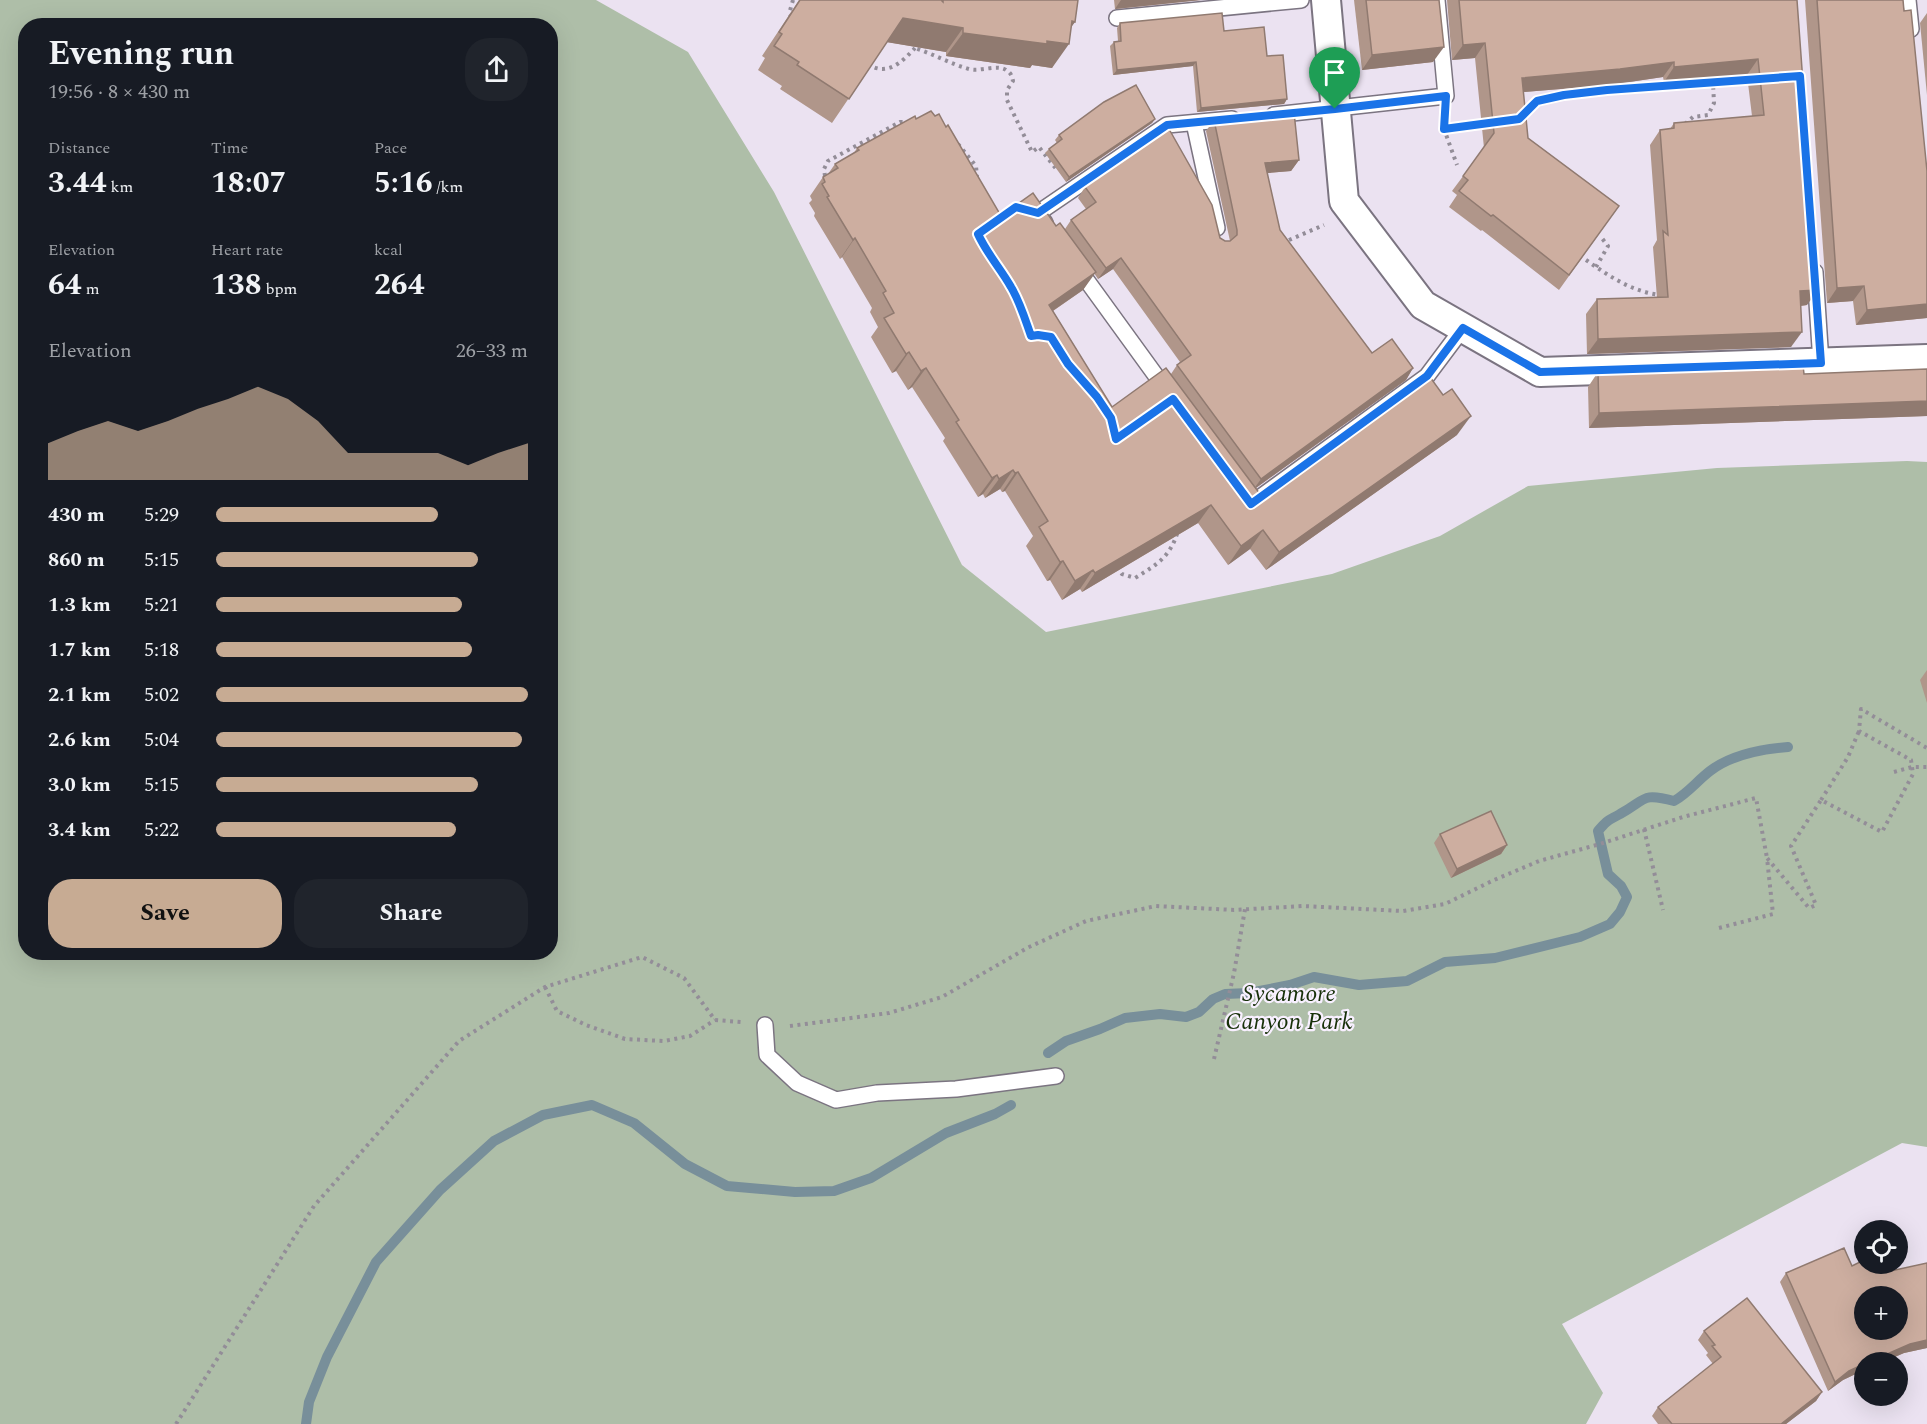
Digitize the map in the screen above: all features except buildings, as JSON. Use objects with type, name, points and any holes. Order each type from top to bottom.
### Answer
[{"type":"street","points":[[1326,0],[1344,201],[1423,305],[1540,372],[1927,359]]},
{"type":"lane","points":[[1118,18],[1301,0]]},
{"type":"lane","points":[[1265,116],[1446,96],[1437,0]]},
{"type":"lane","points":[[1908,0],[1912,44]]},
{"type":"lane","points":[[1052,232],[1038,213],[1167,125],[1241,118]]},
{"type":"lane","points":[[1194,123],[1220,243]]},
{"type":"lane","points":[[1065,251],[1173,399]]},
{"type":"lane","points":[[1814,255],[1821,363]]},
{"type":"lane","points":[[1244,495],[1251,504],[1427,376],[1463,328]]},
{"type":"lane","points":[[765,1027],[767,1055],[797,1083],[836,1100],[877,1093],[956,1089],[1056,1076]]},
{"type":"path","points":[[793,0],[789,14],[798,20]]},
{"type":"path","points":[[860,60],[874,68],[885,70],[902,63],[915,48],[914,40]]},
{"type":"path","points":[[915,48],[970,69],[1005,68],[1011,74],[1013,81],[1008,90],[1007,100],[1032,152],[1039,147],[1044,153]]},
{"type":"path","points":[[1519,119],[1537,101],[1564,95],[1760,80]]},
{"type":"path","points":[[1682,131],[1686,122],[1693,117],[1708,115],[1714,103],[1713,83]]},
{"type":"path","points":[[1446,96],[1444,129],[1456,165]]},
{"type":"path","points":[[825,176],[824,169],[828,161],[900,122],[912,122]]},
{"type":"path","points":[[1444,129],[1487,124]]},
{"type":"path","points":[[957,143],[976,166],[977,177]]},
{"type":"path","points":[[1281,236],[1289,240],[1314,230]]},
{"type":"path","points":[[1596,267],[1608,246],[1601,237]]},
{"type":"path","points":[[1586,260],[1615,280],[1646,293],[1669,296]]},
{"type":"path","points":[[1113,561],[1122,574],[1136,578],[1169,554],[1179,527]]},
{"type":"path","points":[[1767,858],[1809,908],[1816,905],[1791,846],[1848,757],[1860,731],[1861,709],[1927,748]]},
{"type":"path","points":[[1821,800],[1882,832],[1913,774],[1911,760],[1860,731]]},
{"type":"path","points":[[1894,772],[1927,767]]},
{"type":"path","points":[[545,987],[557,1011],[586,1025],[625,1039],[664,1041],[690,1036],[715,1020],[765,1027],[889,1013],[942,997],[1027,948],[1086,921],[1156,906],[1245,909],[1303,906],[1403,911],[1445,904],[1539,861],[1683,817],[1756,798],[1767,858],[1773,914],[1719,928]]},
{"type":"path","points":[[1644,829],[1663,910]]},
{"type":"path","points":[[1214,1059],[1234,973],[1245,909]]},
{"type":"path","points":[[176,1424],[314,1206],[459,1041],[545,987],[642,957],[684,978],[715,1020]]},
{"type":"green space","name":"Sycamore Canyon Park","points":[[0,0],[596,0],[688,52],[774,192],[962,565],[1046,632],[1332,574],[1440,536],[1528,486],[1717,468],[1927,462],[1927,1147],[1902,1143],[1562,1324],[1603,1393],[1586,1424],[0,1424]]},
{"type":"waterway","points":[[1048,1053],[1066,1041],[1125,1018],[1160,1014],[1186,1017],[1199,1012],[1213,999],[1225,994],[1249,993],[1290,985],[1314,977],[1359,985],[1407,981],[1445,962],[1495,958],[1580,937],[1610,924],[1620,912],[1627,897],[1621,886],[1608,874],[1598,831],[1606,822],[1649,797],[1674,801],[1710,771],[1737,756],[1788,747]]},
{"type":"waterway","points":[[306,1424],[309,1402],[327,1357],[376,1262],[440,1190],[494,1141],[543,1115],[592,1105],[634,1123],[685,1164],[727,1186],[795,1192],[834,1191],[871,1178],[946,1133],[995,1114],[1011,1105]]},
{"type":"route","points":[[1800,76],[1821,363],[1540,372],[1463,328],[1427,376],[1251,504],[1173,399],[1116,439],[1111,418],[1097,397],[1068,364],[1051,337],[1031,336],[1011,288],[985,249],[978,234],[1016,207],[1038,213],[1167,125],[1335,109],[1446,96],[1444,129],[1519,119],[1537,101],[1564,95],[1800,76]]}]
